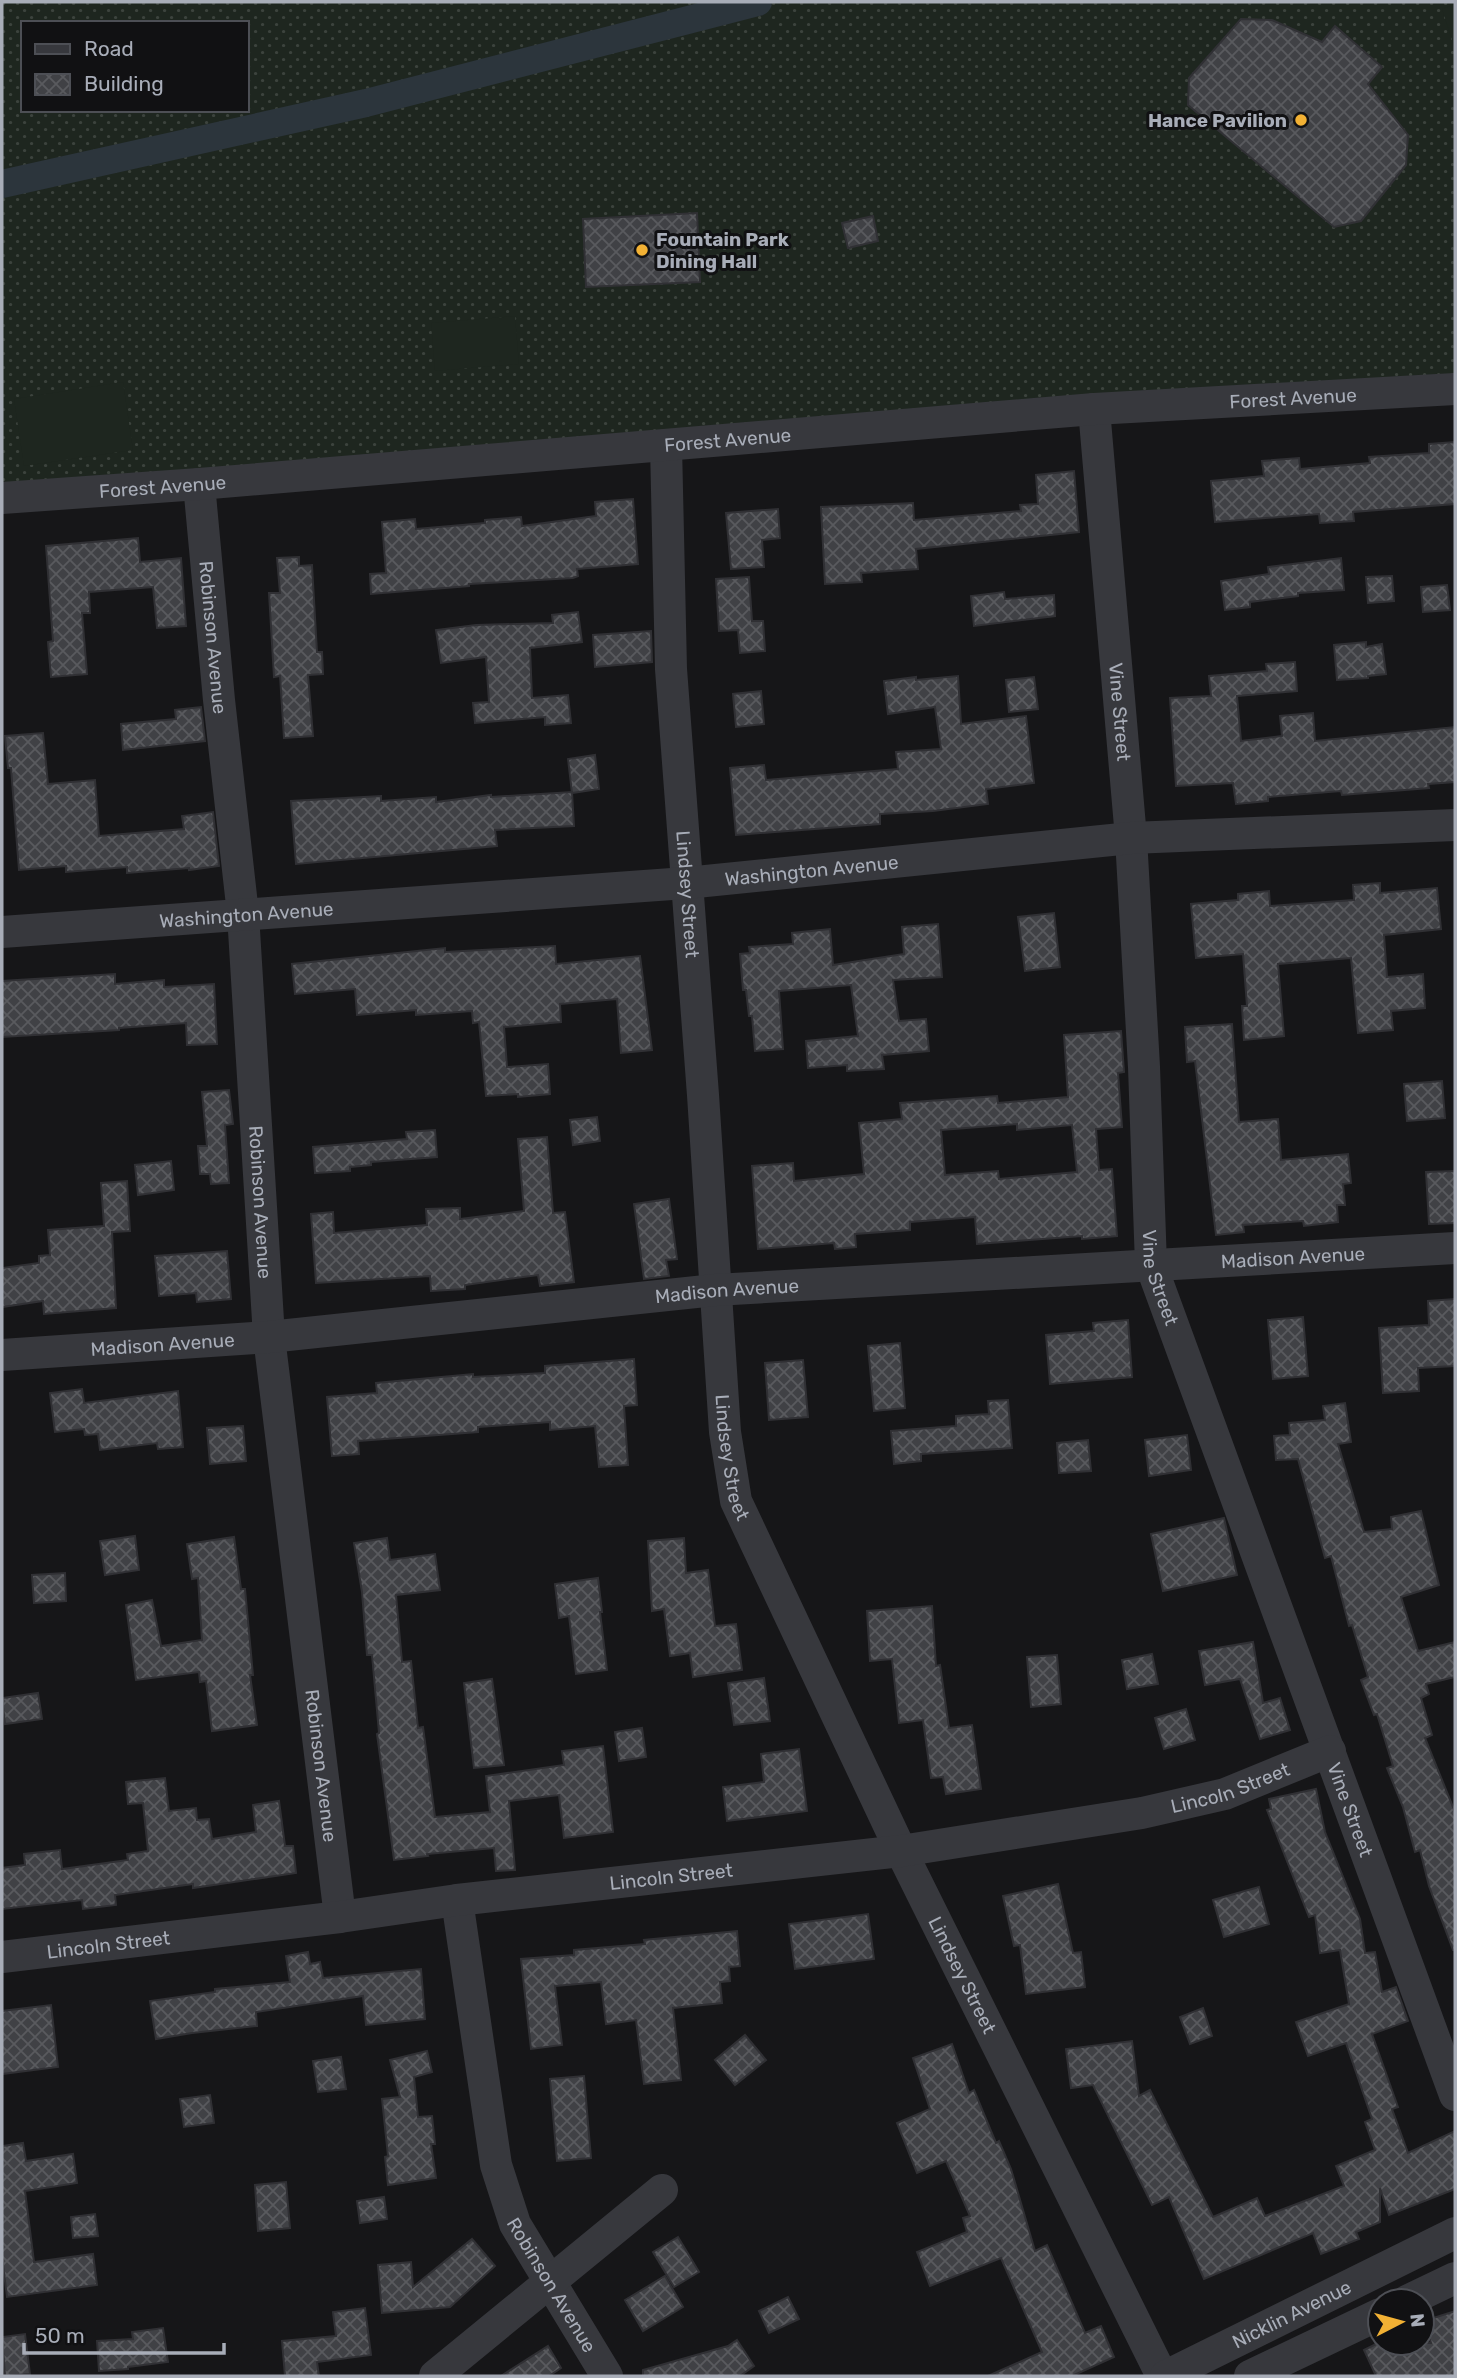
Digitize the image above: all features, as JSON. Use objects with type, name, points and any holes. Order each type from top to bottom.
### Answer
[{"type":"street","name":"Forest Avenue","points":[[2,498],[1094,409],[1455,388]]},
{"type":"street","name":"Vine Street","points":[[1094,409],[1131,838],[1144,1067],[1151,1265],[1455,2095]]},
{"type":"street","name":"Lindsey Street","points":[[666,445],[671,669],[703,1096],[724,1432],[736,1500],[901,1851],[1164,2376]]},
{"type":"street","name":"Robinson Avenue","points":[[199,484],[243,914],[269,1337],[340,1917]]},
{"type":"street","name":"Washington Avenue","points":[[2,932],[686,883],[1131,838],[1455,825]]},
{"type":"street","name":"Madison Avenue","points":[[2,1355],[269,1337],[715,1290],[1455,1248]]},
{"type":"street","name":"Lincoln Street","points":[[2,1956],[340,1917],[457,1900],[901,1851],[1143,1813],[1225,1794],[1330,1751]]},
{"type":"street","name":"Robinson Avenue","points":[[457,1900],[496,2165],[515,2224],[607,2376]]},
{"type":"street","points":[[435,2376],[662,2190]]},
{"type":"street","name":"Nicklin Avenue","points":[[1164,2376],[1455,2233]]},
{"type":"street","points":[[1436,2287],[1455,2278]]},
{"type":"street","name":"Nicklin Avenue","points":[[1250,2376],[1366,2321]]},
{"type":"shaded area","points":[[2,2],[1455,2],[1455,389],[2,498]]},
{"type":"shaded area","points":[[1455,4],[1455,49],[1442,9]]},
{"type":"shaded area","points":[[515,316],[519,364],[435,371],[431,323]]},
{"type":"shaded area","points":[[123,382],[133,450],[24,466],[14,399]]},
{"type":"building","name":"Hance Pavilion","points":[[1241,19],[1272,20],[1322,42],[1335,26],[1382,67],[1368,84],[1408,135],[1406,165],[1361,221],[1334,227],[1188,105],[1189,78]]},
{"type":"building","name":"Fountain Park Dining Hall","points":[[697,213],[700,282],[586,287],[583,219]]},
{"type":"building","points":[[873,216],[878,241],[848,248],[842,223]]},
{"type":"building","points":[[1455,442],[1455,504],[1353,512],[1354,521],[1320,523],[1319,514],[1215,522],[1211,481],[1264,476],[1262,461],[1299,458],[1300,469],[1370,463],[1369,457],[1429,453],[1429,444]]},
{"type":"building","points":[[1074,471],[1079,532],[916,549],[918,569],[861,573],[862,582],[825,584],[821,507],[913,503],[914,520],[1021,511],[1020,505],[1038,504],[1036,475]]},
{"type":"building","points":[[633,499],[638,564],[577,569],[578,576],[573,578],[469,584],[371,594],[370,574],[386,573],[382,522],[415,519],[416,529],[521,517],[522,526],[596,516],[595,502]]},
{"type":"building","points":[[778,509],[780,538],[762,540],[764,567],[731,569],[726,513]]},
{"type":"building","points":[[138,538],[140,562],[181,558],[186,626],[157,628],[153,587],[89,592],[90,613],[82,613],[87,674],[51,677],[48,642],[53,641],[46,546]]},
{"type":"building","points":[[299,557],[299,566],[312,565],[317,652],[322,652],[323,674],[308,675],[313,736],[284,738],[280,676],[274,677],[269,593],[280,593],[277,558]]},
{"type":"building","points":[[1341,558],[1344,590],[1298,593],[1298,596],[1250,602],[1250,607],[1225,610],[1221,581],[1269,574],[1268,567]]},
{"type":"building","points":[[1392,576],[1394,601],[1368,603],[1366,577]]},
{"type":"building","points":[[749,577],[752,621],[763,621],[765,651],[740,653],[738,630],[719,631],[716,579]]},
{"type":"building","points":[[1447,585],[1450,610],[1423,612],[1421,587]]},
{"type":"building","points":[[1004,592],[1005,599],[1054,595],[1055,616],[974,626],[971,596]]},
{"type":"building","points":[[578,612],[582,642],[530,648],[532,698],[568,695],[571,723],[545,725],[545,717],[475,723],[473,703],[489,702],[486,657],[441,663],[436,630],[476,625],[553,623],[552,615]]},
{"type":"building","points":[[651,631],[652,662],[595,667],[593,635]]},
{"type":"building","points":[[1366,642],[1366,647],[1382,644],[1386,674],[1337,680],[1334,645]]},
{"type":"building","points":[[1295,662],[1297,691],[1237,696],[1241,741],[1282,736],[1280,716],[1313,713],[1315,741],[1455,727],[1455,782],[1428,784],[1429,788],[1342,795],[1341,791],[1268,797],[1268,801],[1236,804],[1233,783],[1176,786],[1170,698],[1211,696],[1209,676],[1267,671],[1266,664]]},
{"type":"building","points":[[958,676],[961,724],[1026,716],[1034,783],[986,789],[988,804],[880,814],[880,824],[736,835],[730,768],[764,765],[766,780],[898,769],[896,752],[941,749],[935,707],[888,714],[884,681]]},
{"type":"building","points":[[1034,677],[1038,709],[1009,712],[1006,680]]},
{"type":"building","points":[[761,691],[764,724],[736,727],[733,694]]},
{"type":"building","points":[[201,707],[205,741],[123,750],[121,724],[176,719],[175,710]]},
{"type":"building","points":[[43,733],[48,784],[95,780],[99,836],[184,829],[182,816],[213,812],[219,866],[127,873],[127,867],[66,872],[66,866],[19,870],[11,768],[8,768],[5,736]]},
{"type":"building","points":[[595,755],[599,789],[572,793],[568,759]]},
{"type":"building","points":[[572,792],[574,826],[495,830],[497,846],[296,864],[291,801],[381,796],[381,801],[436,797],[436,802],[491,795]]},
{"type":"building","points":[[1380,883],[1380,893],[1437,888],[1441,929],[1384,935],[1387,977],[1423,974],[1425,1008],[1391,1011],[1393,1030],[1358,1033],[1351,958],[1278,964],[1284,1036],[1244,1040],[1242,1006],[1247,1006],[1243,954],[1196,958],[1191,904],[1238,900],[1238,894],[1269,891],[1270,906],[1354,900],[1353,885]]},
{"type":"building","points":[[1054,913],[1060,967],[1025,971],[1018,917]]},
{"type":"building","points":[[938,924],[942,977],[893,980],[899,1021],[926,1019],[929,1051],[882,1055],[884,1069],[847,1071],[847,1065],[808,1068],[806,1041],[858,1036],[851,985],[779,991],[783,1049],[755,1051],[752,1016],[749,1016],[746,990],[743,990],[740,954],[750,953],[749,947],[793,944],[792,933],[830,929],[833,965],[904,954],[902,927]]},
{"type":"building","points":[[555,946],[556,964],[640,956],[652,1050],[621,1053],[617,999],[560,1004],[561,1022],[504,1027],[507,1067],[548,1064],[550,1094],[486,1096],[479,1022],[473,1023],[472,1011],[416,1015],[416,1010],[357,1015],[355,989],[295,994],[292,964],[445,948],[445,952]]},
{"type":"building","points":[[115,974],[115,984],[164,980],[164,987],[214,984],[217,1044],[187,1045],[186,1023],[2,1037],[2,981]]},
{"type":"building","points":[[1232,1024],[1239,1122],[1278,1119],[1281,1160],[1348,1154],[1351,1183],[1343,1184],[1345,1205],[1337,1205],[1338,1222],[1304,1226],[1303,1221],[1243,1225],[1244,1232],[1216,1235],[1195,1061],[1187,1062],[1185,1027]]},
{"type":"building","points":[[1121,1031],[1124,1072],[1118,1073],[1122,1127],[1096,1129],[1099,1170],[1112,1169],[1117,1236],[977,1244],[975,1217],[910,1222],[910,1230],[855,1234],[856,1247],[835,1249],[834,1243],[758,1249],[752,1166],[793,1163],[794,1181],[864,1174],[859,1123],[902,1119],[900,1103],[997,1096],[998,1103],[1068,1097],[1064,1035]],"holes":[[[1017,1124],[1017,1130],[1072,1125],[1077,1172],[999,1179],[998,1171],[945,1175],[941,1130]]]},
{"type":"building","points":[[1442,1081],[1445,1118],[1407,1121],[1404,1084]]},
{"type":"building","points":[[229,1090],[233,1124],[225,1125],[229,1183],[211,1184],[210,1174],[200,1174],[198,1146],[207,1146],[202,1092]]},
{"type":"building","points":[[597,1117],[600,1141],[573,1145],[570,1120]]},
{"type":"building","points":[[435,1130],[437,1157],[371,1162],[371,1165],[350,1167],[350,1171],[315,1173],[313,1147],[407,1139],[406,1132]]},
{"type":"building","points":[[547,1137],[553,1213],[565,1212],[574,1282],[540,1286],[538,1275],[465,1285],[465,1289],[431,1291],[430,1276],[316,1283],[311,1214],[333,1212],[334,1233],[427,1225],[426,1209],[460,1208],[460,1219],[524,1211],[518,1139]]},
{"type":"building","points":[[171,1161],[174,1190],[138,1195],[135,1165]]},
{"type":"building","points":[[1455,1171],[1455,1223],[1429,1224],[1426,1172]]},
{"type":"building","points":[[127,1181],[130,1231],[112,1232],[116,1308],[44,1314],[43,1301],[2,1307],[2,1268],[39,1263],[39,1256],[50,1255],[48,1230],[104,1226],[101,1183]]},
{"type":"building","points":[[669,1199],[677,1259],[666,1260],[669,1276],[644,1279],[634,1204]]},
{"type":"building","points":[[227,1251],[231,1299],[197,1302],[196,1293],[159,1296],[155,1256]]},
{"type":"building","points":[[1455,1299],[1455,1366],[1418,1368],[1419,1391],[1383,1393],[1379,1328],[1429,1325],[1428,1301]]},
{"type":"building","points":[[1303,1317],[1308,1376],[1273,1379],[1268,1320]]},
{"type":"building","points":[[1128,1320],[1132,1377],[1050,1384],[1046,1335],[1094,1331],[1093,1323]]},
{"type":"building","points":[[900,1343],[905,1408],[874,1411],[868,1346]]},
{"type":"building","points":[[634,1359],[637,1405],[624,1406],[628,1465],[599,1467],[595,1426],[550,1430],[550,1422],[478,1427],[478,1432],[358,1441],[359,1454],[332,1456],[327,1397],[377,1393],[376,1383],[473,1374],[473,1377],[545,1373],[545,1366]]},
{"type":"building","points":[[803,1360],[808,1417],[769,1420],[765,1363]]},
{"type":"building","points":[[82,1389],[84,1403],[178,1391],[183,1447],[158,1449],[157,1443],[100,1450],[98,1434],[85,1435],[84,1429],[55,1432],[50,1393]]},
{"type":"building","points":[[1008,1400],[1012,1448],[921,1454],[921,1461],[894,1464],[891,1431],[956,1426],[956,1416],[989,1414],[988,1401]]},
{"type":"building","points":[[1345,1403],[1351,1442],[1338,1444],[1364,1532],[1392,1529],[1391,1517],[1421,1511],[1439,1585],[1401,1597],[1418,1651],[1455,1642],[1455,1677],[1426,1684],[1429,1694],[1421,1698],[1432,1735],[1425,1738],[1455,1812],[1455,1950],[1429,1886],[1420,1850],[1415,1852],[1403,1807],[1387,1768],[1393,1766],[1377,1714],[1374,1715],[1361,1680],[1368,1677],[1352,1625],[1349,1626],[1331,1556],[1325,1558],[1298,1459],[1276,1460],[1274,1436],[1290,1435],[1289,1423],[1325,1420],[1323,1406]]},
{"type":"building","points":[[243,1426],[246,1461],[210,1464],[207,1428]]},
{"type":"building","points":[[1187,1435],[1191,1470],[1149,1476],[1145,1440]]},
{"type":"building","points":[[1088,1440],[1091,1471],[1059,1473],[1057,1443]]},
{"type":"building","points":[[1224,1518],[1237,1575],[1163,1591],[1151,1534]]},
{"type":"building","points":[[135,1536],[139,1570],[105,1575],[100,1541]]},
{"type":"building","points":[[234,1537],[241,1589],[245,1589],[253,1675],[250,1675],[257,1725],[212,1731],[206,1681],[200,1682],[199,1672],[136,1680],[126,1605],[152,1600],[161,1646],[202,1640],[198,1578],[192,1579],[187,1544]]},
{"type":"building","points":[[387,1538],[390,1560],[435,1554],[440,1590],[396,1595],[402,1662],[411,1661],[418,1728],[423,1727],[435,1817],[490,1812],[486,1776],[564,1765],[562,1751],[603,1746],[613,1832],[564,1838],[559,1795],[509,1801],[515,1870],[496,1871],[494,1848],[394,1860],[377,1734],[372,1655],[367,1655],[362,1592],[354,1543]]},
{"type":"building","points":[[684,1538],[686,1573],[708,1570],[715,1626],[736,1624],[742,1670],[693,1677],[690,1653],[670,1656],[664,1609],[652,1611],[648,1541]]},
{"type":"building","points":[[65,1573],[66,1601],[34,1603],[32,1575]]},
{"type":"building","points":[[598,1578],[607,1670],[576,1674],[569,1616],[559,1618],[555,1584]]},
{"type":"building","points":[[932,1606],[936,1666],[940,1665],[949,1728],[972,1725],[981,1789],[946,1794],[943,1777],[931,1778],[923,1720],[899,1723],[892,1659],[870,1661],[867,1611]]},
{"type":"building","points":[[1253,1642],[1263,1703],[1280,1698],[1290,1730],[1260,1739],[1240,1679],[1205,1685],[1199,1651]]},
{"type":"building","points":[[1152,1654],[1158,1684],[1127,1689],[1122,1660]]},
{"type":"building","points":[[1057,1655],[1061,1704],[1031,1707],[1027,1657]]},
{"type":"building","points":[[764,1678],[770,1721],[734,1725],[728,1683]]},
{"type":"building","points":[[492,1679],[504,1765],[474,1768],[464,1683]]},
{"type":"building","points":[[38,1693],[42,1719],[5,1724],[2,1698]]},
{"type":"building","points":[[1186,1709],[1195,1740],[1164,1749],[1155,1718]]},
{"type":"building","points":[[642,1728],[646,1757],[619,1761],[615,1732]]},
{"type":"building","points":[[799,1749],[807,1811],[727,1821],[723,1787],[764,1782],[761,1754]]},
{"type":"building","points":[[165,1778],[169,1811],[196,1808],[197,1820],[209,1819],[212,1839],[256,1832],[253,1805],[279,1801],[285,1846],[293,1846],[296,1873],[193,1888],[193,1884],[115,1895],[116,1905],[83,1909],[82,1900],[2,1909],[2,1868],[25,1865],[24,1854],[60,1850],[62,1869],[128,1860],[127,1854],[148,1851],[143,1803],[128,1804],[126,1782]]},
{"type":"building","points":[[1316,1789],[1325,1832],[1360,1919],[1365,1953],[1375,1952],[1382,1992],[1396,1987],[1408,2021],[1372,2034],[1398,2107],[1392,2109],[1408,2153],[1455,2131],[1455,2189],[1389,2215],[1380,2188],[1380,2222],[1356,2232],[1359,2239],[1321,2254],[1313,2233],[1204,2279],[1169,2197],[1152,2205],[1093,2085],[1071,2088],[1066,2049],[1132,2041],[1139,2096],[1150,2090],[1213,2217],[1257,2198],[1265,2216],[1344,2186],[1336,2166],[1375,2150],[1365,2122],[1372,2119],[1346,2043],[1308,2056],[1296,2022],[1349,2004],[1340,1950],[1320,1953],[1315,1915],[1309,1917],[1267,1810],[1271,1809],[1269,1799]]},
{"type":"building","points":[[1058,1884],[1073,1953],[1081,1952],[1085,1987],[1026,1994],[1020,1945],[1014,1946],[1003,1896]]},
{"type":"building","points":[[1259,1887],[1269,1924],[1224,1937],[1213,1900]]},
{"type":"building","points":[[868,1914],[874,1959],[795,1969],[789,1924]]},
{"type":"building","points":[[737,1931],[740,1966],[729,1967],[730,1981],[720,1982],[722,2003],[673,2008],[681,2080],[644,2084],[636,2020],[606,2024],[601,1982],[555,1986],[562,2045],[531,2049],[521,1959],[574,1955],[574,1950],[645,1944],[644,1940]]},
{"type":"building","points":[[308,1952],[310,1964],[320,1962],[323,1978],[421,1969],[425,2019],[366,2025],[363,1996],[256,2012],[257,2026],[156,2039],[150,2001],[215,1992],[215,1989],[290,1982],[286,1956]]},
{"type":"building","points":[[51,2005],[58,2067],[2,2074],[2,2011]]},
{"type":"building","points":[[1203,2008],[1212,2036],[1190,2044],[1180,2017]]},
{"type":"building","points":[[745,2035],[766,2060],[735,2085],[715,2060]]},
{"type":"building","points":[[952,2044],[969,2093],[974,2090],[996,2143],[999,2141],[1011,2169],[1035,2251],[1047,2245],[1085,2333],[1101,2326],[1114,2357],[1072,2376],[988,2376],[1042,2352],[1001,2258],[930,2286],[917,2252],[967,2232],[963,2218],[970,2216],[946,2161],[917,2173],[897,2123],[930,2109],[913,2058]]},
{"type":"building","points":[[427,2051],[432,2072],[414,2077],[418,2117],[432,2116],[435,2144],[431,2144],[436,2178],[388,2185],[382,2099],[400,2097],[390,2060]]},
{"type":"building","points":[[341,2057],[346,2089],[318,2092],[313,2061]]},
{"type":"building","points":[[584,2076],[591,2158],[557,2161],[550,2079]]},
{"type":"building","points":[[210,2095],[214,2123],[184,2127],[180,2099]]},
{"type":"building","points":[[23,2143],[26,2161],[73,2154],[77,2183],[25,2191],[34,2262],[93,2254],[97,2285],[7,2297],[2,2257],[2,2146]]},
{"type":"building","points":[[286,2182],[290,2228],[258,2231],[255,2185]]},
{"type":"building","points":[[384,2197],[387,2219],[360,2223],[357,2201]]},
{"type":"building","points":[[95,2214],[98,2236],[73,2238],[71,2217]]},
{"type":"building","points":[[678,2237],[699,2272],[674,2287],[653,2252]]},
{"type":"building","points":[[472,2239],[495,2266],[450,2307],[382,2313],[378,2265],[411,2262],[413,2287]]},
{"type":"building","points":[[665,2276],[683,2307],[643,2331],[625,2300]]},
{"type":"building","points":[[788,2297],[799,2319],[769,2333],[759,2311]]},
{"type":"building","points":[[365,2308],[371,2355],[317,2362],[319,2376],[285,2376],[282,2341],[336,2336],[333,2312]]},
{"type":"building","points":[[1455,2311],[1455,2376],[1376,2376],[1367,2357],[1436,2357],[1436,2317]]},
{"type":"building","points":[[163,2328],[168,2362],[99,2371],[97,2341],[133,2339],[132,2332]]},
{"type":"building","points":[[25,2334],[30,2374],[5,2376],[2,2337]]},
{"type":"building","points":[[737,2340],[754,2366],[740,2376],[643,2376],[643,2370],[728,2346]]},
{"type":"building","points":[[548,2346],[561,2368],[549,2376],[501,2376]]},
{"type":"waterway","points":[[2,184],[366,103],[758,2]]},
{"type":"place","name":"Hance Pavilion","points":[[1301,120]]},
{"type":"place","name":"Fountain Park Dining Hall","points":[[642,250]]}]
